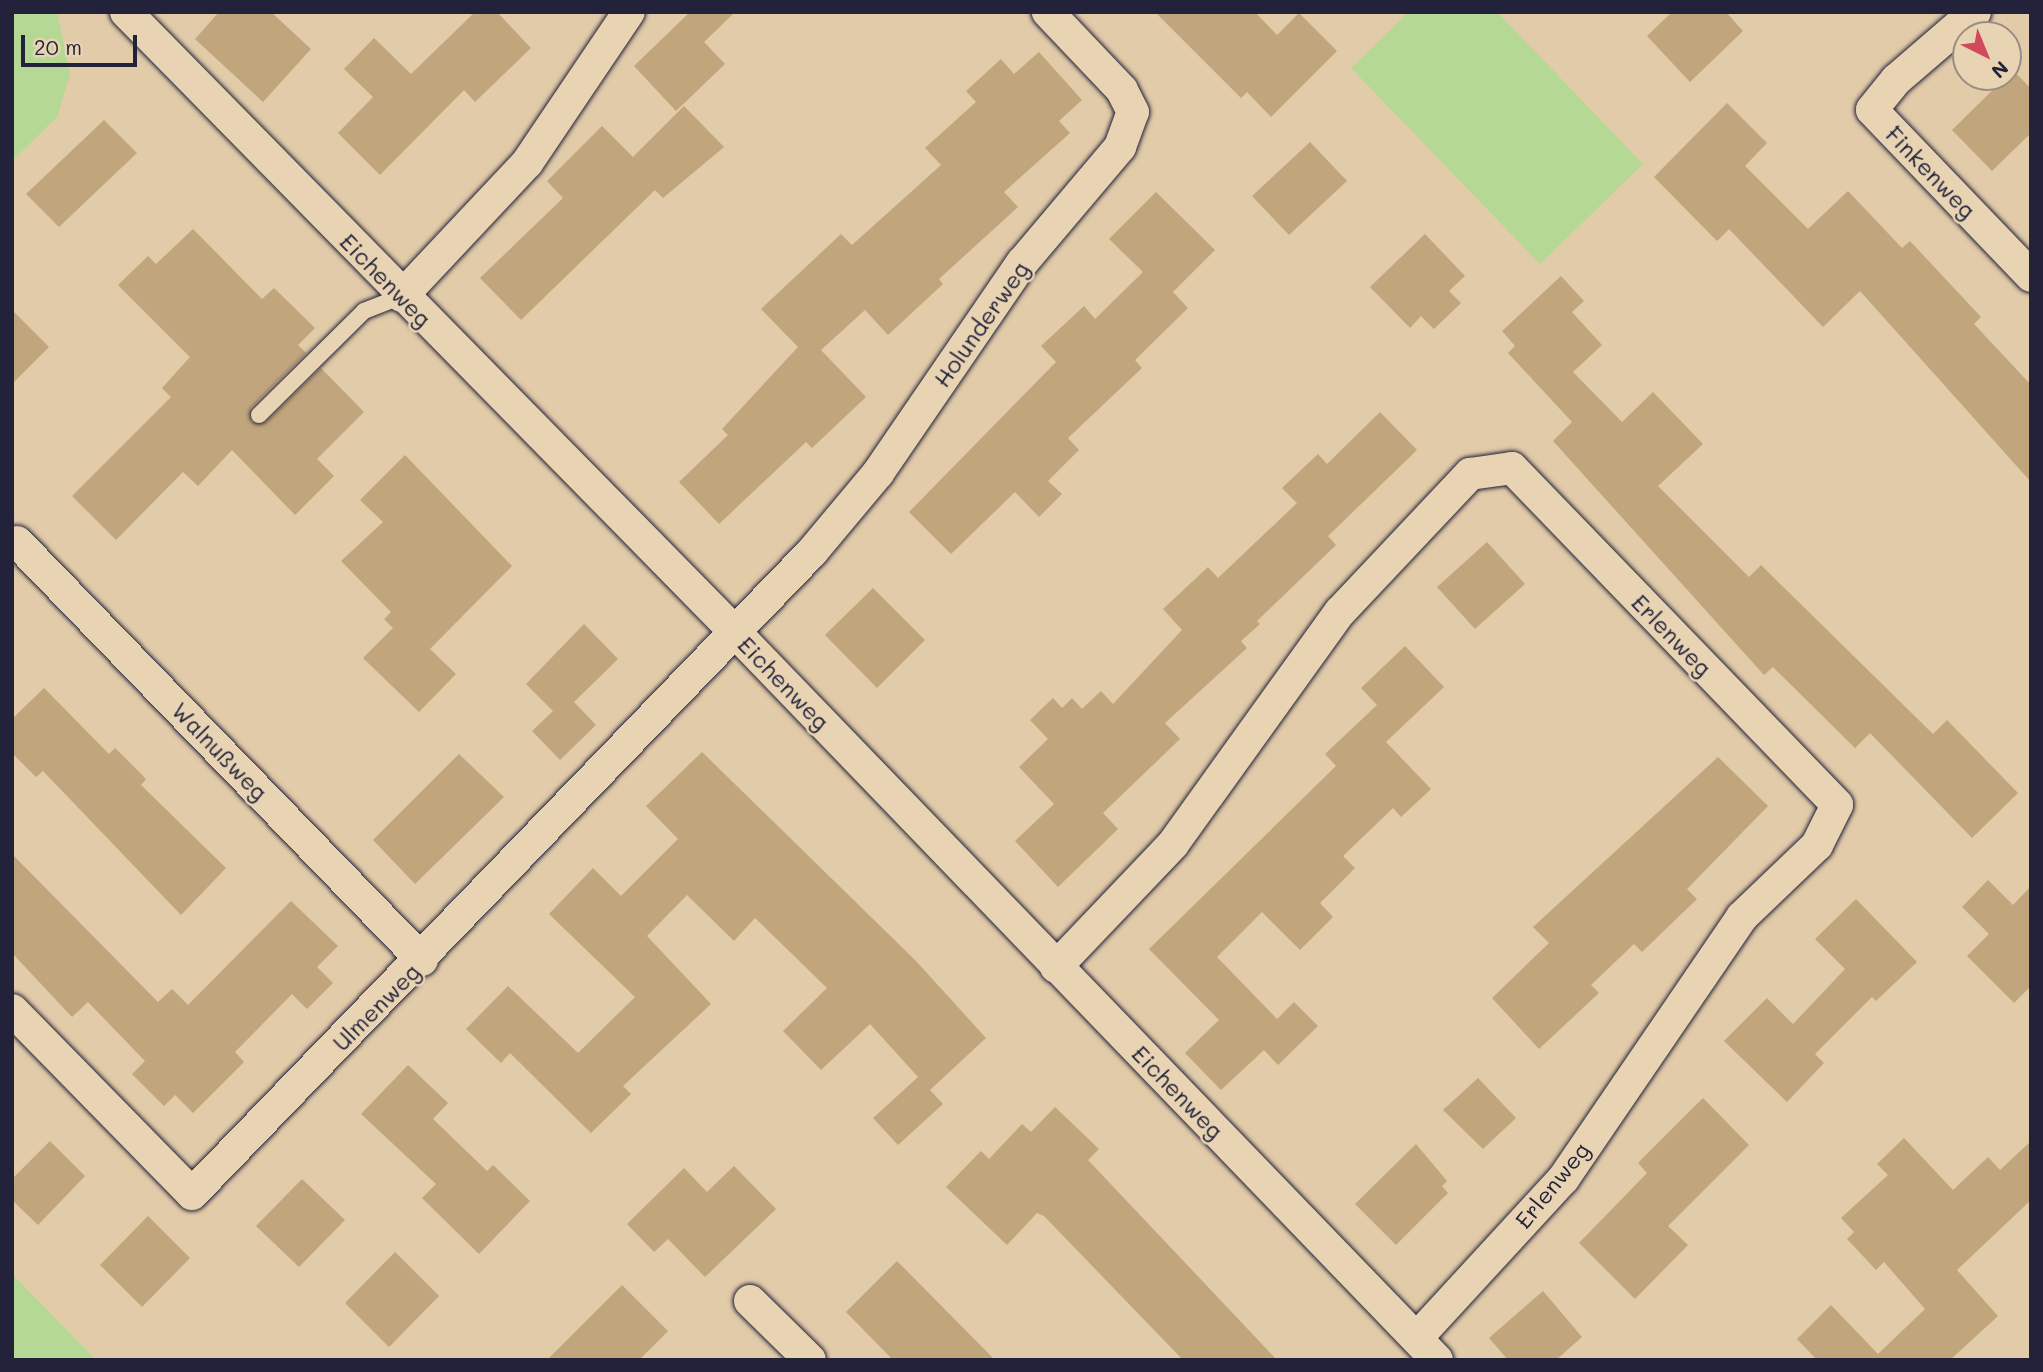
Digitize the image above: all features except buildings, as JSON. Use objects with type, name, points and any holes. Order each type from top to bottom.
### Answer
[{"type":"street","name":"Eichenweg","points":[[126,12],[402,296],[734,631],[1427,1349]]},
{"type":"street","points":[[402,296],[527,163],[629,12]]},
{"type":"street","name":"Holunderweg","points":[[734,631],[878,473],[1022,263],[1120,147],[1133,112],[1122,90],[1048,12]]},
{"type":"street","name":"Finkenweg","points":[[1975,12],[1896,80],[1872,110],[2031,276]]},
{"type":"street","name":"Erlenweg","points":[[1056,967],[1173,844],[1340,612],[1470,474],[1512,468],[1837,805],[1817,845],[1742,917],[1563,1179],[1427,1349]]},
{"type":"street","name":"Walnußweg","points":[[17,542],[422,960]]},
{"type":"street","name":"Ulmenweg","points":[[12,1010],[192,1194],[422,960],[734,631]]},
{"type":"street","points":[[750,1301],[810,1360]]},
{"type":"lane","points":[[259,415],[364,310],[402,296]]},
{"type":"green space","points":[[12,12],[57,12],[70,74],[57,117],[12,161]]},
{"type":"green space","points":[[1409,12],[1497,12],[1643,164],[1540,264],[1351,68]]},
{"type":"green space","points":[[12,1274],[96,1360],[12,1360]]}]
